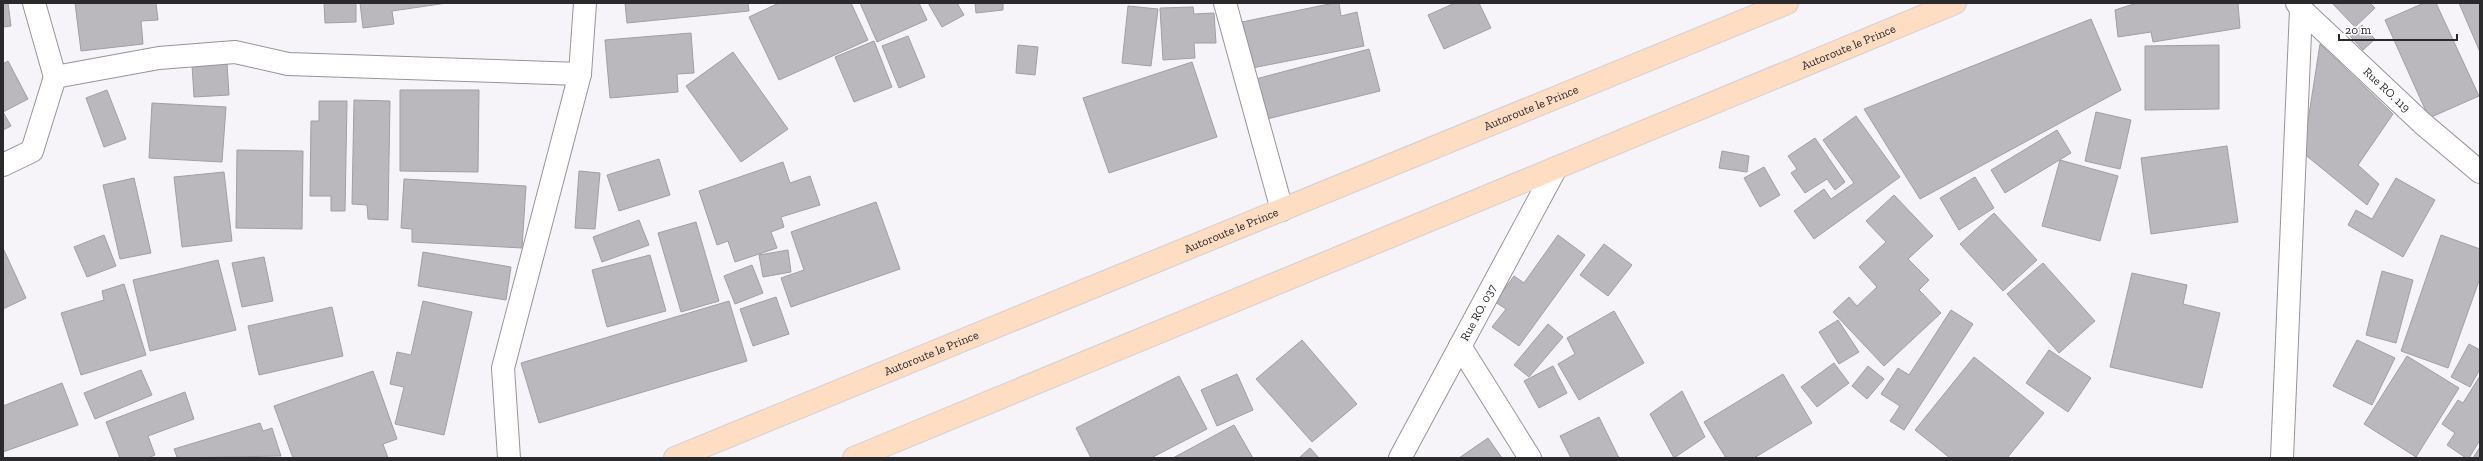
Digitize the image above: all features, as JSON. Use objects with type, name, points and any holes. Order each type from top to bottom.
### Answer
[{"type":"main road","name":"Autoroute le Prince","points":[[675,458],[1787,3]]},
{"type":"main road","name":"Autoroute le Prince","points":[[854,458],[1955,3]]},
{"type":"street","points":[[3,165],[32,151],[55,77],[34,3]]},
{"type":"street","points":[[508,458],[503,368],[580,74],[585,3]]},
{"type":"street","points":[[1226,3],[1282,210]]},
{"type":"street","points":[[2282,458],[2299,6]]},
{"type":"street","name":"Rue RO. 119","points":[[2299,6],[2422,122],[2480,172]]},
{"type":"street","points":[[55,77],[159,58],[235,52],[288,64],[580,74]]},
{"type":"street","name":"Rue RO. 037","points":[[1400,458],[1556,168]]},
{"type":"street","points":[[1460,346],[1530,458]]},
{"type":"building","points":[[3,3],[8,3],[11,26],[3,27]]},
{"type":"building","points":[[75,3],[156,3],[158,20],[141,21],[143,44],[81,51]]},
{"type":"building","points":[[324,3],[356,3],[356,22],[325,23]]},
{"type":"building","points":[[360,3],[447,3],[392,11],[394,24],[363,28]]},
{"type":"building","points":[[625,3],[748,3],[749,11],[627,23]]},
{"type":"building","points":[[779,3],[851,3],[868,40],[779,80],[749,17]]},
{"type":"building","points":[[860,3],[919,3],[927,20],[877,42]]},
{"type":"building","points":[[928,3],[957,3],[964,15],[942,27]]},
{"type":"building","points":[[975,3],[1003,3],[1003,10],[976,13]]},
{"type":"building","points":[[1339,3],[1341,16],[1357,12],[1364,46],[1247,69],[1237,23]]},
{"type":"building","points":[[1455,3],[1479,3],[1491,28],[1444,49],[1428,15]]},
{"type":"building","points":[[2137,3],[2241,3],[2238,4],[2240,28],[2153,42],[2151,32],[2118,37],[2115,10]]},
{"type":"building","points":[[2332,3],[2370,3],[2375,8],[2355,27]]},
{"type":"building","points":[[2424,3],[2436,3],[2479,96],[2429,118],[2385,20]]},
{"type":"building","points":[[2459,3],[2480,3],[2480,52]]},
{"type":"building","points":[[1128,6],[1158,9],[1151,66],[1122,63]]},
{"type":"building","points":[[1193,7],[1194,14],[1214,13],[1216,43],[1194,43],[1195,58],[1163,60],[1160,8]]},
{"type":"building","points":[[2091,19],[2121,90],[1920,199],[1864,109]]},
{"type":"building","points":[[2362,25],[2375,39],[2363,50],[2350,36]]},
{"type":"building","points":[[691,33],[694,73],[677,74],[678,92],[610,98],[605,40]]},
{"type":"building","points":[[908,36],[925,77],[899,88],[882,46]]},
{"type":"building","points":[[874,41],[892,87],[854,102],[835,57]]},
{"type":"building","points":[[2320,44],[2393,114],[2358,165],[2379,184],[2367,205],[2303,153]]},
{"type":"building","points":[[1018,45],[1038,47],[1035,75],[1016,73]]},
{"type":"building","points":[[2219,45],[2219,109],[2145,110],[2145,46]]},
{"type":"building","points":[[1369,49],[1380,91],[1263,120],[1252,80]]},
{"type":"building","points":[[733,52],[788,129],[741,162],[686,86]]},
{"type":"building","points":[[8,61],[28,99],[3,112],[3,64]]},
{"type":"building","points":[[1192,62],[1217,137],[1109,173],[1083,98]]},
{"type":"building","points":[[227,63],[229,95],[194,97],[192,65]]},
{"type":"building","points":[[107,90],[126,139],[104,147],[86,98]]},
{"type":"building","points":[[400,90],[479,90],[478,172],[400,171]]},
{"type":"building","points":[[354,100],[390,101],[388,220],[368,219],[367,205],[352,204]]},
{"type":"building","points":[[319,101],[347,101],[345,211],[331,211],[331,196],[310,196],[311,121],[319,121]]},
{"type":"building","points":[[152,103],[226,107],[222,162],[149,158]]},
{"type":"building","points":[[3,112],[11,126],[3,130]]},
{"type":"building","points":[[2096,112],[2131,120],[2120,169],[2085,161]]},
{"type":"building","points":[[1856,116],[1900,177],[1814,239],[1794,211],[1824,189],[1831,199],[1854,183],[1823,140]]},
{"type":"building","points":[[2057,130],[2071,153],[2005,193],[1991,170]]},
{"type":"building","points":[[1815,138],[1845,182],[1835,190],[1827,179],[1805,193],[1791,173],[1797,169],[1788,156]]},
{"type":"building","points":[[2227,146],[2238,222],[2151,234],[2141,158]]},
{"type":"building","points":[[237,150],[303,151],[302,229],[236,228]]},
{"type":"building","points":[[1722,151],[1749,156],[1747,172],[1719,168]]},
{"type":"building","points":[[659,159],[670,195],[619,211],[607,175]]},
{"type":"building","points":[[2060,160],[2118,176],[2100,241],[2042,226]]},
{"type":"building","points":[[783,162],[790,183],[810,176],[820,205],[781,217],[784,227],[771,232],[777,248],[735,262],[728,241],[717,245],[699,191]]},
{"type":"building","points":[[1764,167],[1780,195],[1760,207],[1744,178]]},
{"type":"building","points":[[579,171],[600,173],[595,229],[575,228]]},
{"type":"building","points":[[224,172],[232,241],[182,247],[174,177]]},
{"type":"building","points":[[1975,177],[1994,208],[1959,230],[1940,198]]},
{"type":"building","points":[[134,178],[151,253],[120,259],[103,185]]},
{"type":"building","points":[[2396,178],[2435,200],[2403,257],[2348,225],[2356,210],[2372,219]]},
{"type":"building","points":[[404,179],[526,186],[522,248],[412,242],[412,229],[401,228]]},
{"type":"building","points":[[1894,195],[1933,236],[1908,259],[1929,280],[1919,290],[1941,313],[1884,366],[1833,312],[1849,297],[1857,306],[1877,287],[1859,267],[1886,242],[1866,221]]},
{"type":"building","points":[[876,202],[900,269],[791,307],[781,278],[804,270],[791,232]]},
{"type":"building","points":[[1994,213],[2037,260],[2003,291],[1960,244]]},
{"type":"building","points":[[639,220],[649,245],[602,262],[593,237]]},
{"type":"building","points":[[696,222],[719,301],[681,312],[658,233]]},
{"type":"building","points":[[104,235],[116,266],[87,277],[74,247]]},
{"type":"building","points":[[1558,235],[1585,255],[1519,346],[1492,327],[1506,309],[1495,302],[1514,276],[1524,283]]},
{"type":"building","points":[[2441,235],[2480,249],[2480,278],[2448,368],[2401,351]]},
{"type":"building","points":[[1604,244],[1632,265],[1608,296],[1580,275]]},
{"type":"building","points":[[3,248],[26,298],[3,309]]},
{"type":"building","points":[[788,250],[791,272],[763,277],[759,255]]},
{"type":"building","points":[[423,252],[511,267],[506,300],[418,286]]},
{"type":"building","points":[[650,255],[666,311],[607,327],[592,270]]},
{"type":"building","points":[[264,257],[273,301],[242,307],[232,263]]},
{"type":"building","points":[[218,260],[236,330],[150,351],[133,280]]},
{"type":"building","points":[[2043,263],[2095,321],[2059,353],[2007,294]]},
{"type":"building","points":[[752,265],[763,293],[735,304],[724,276]]},
{"type":"building","points":[[2382,271],[2413,280],[2396,343],[2366,335]]},
{"type":"building","points":[[2132,273],[2187,285],[2183,304],[2220,313],[2202,388],[2110,367]]},
{"type":"building","points":[[124,284],[146,355],[81,375],[61,313],[104,300],[102,291]]},
{"type":"building","points":[[776,297],[789,334],[753,346],[740,309]]},
{"type":"building","points":[[423,301],[472,312],[444,435],[395,424],[404,387],[390,384],[397,352],[411,355]]},
{"type":"building","points":[[729,301],[747,361],[539,423],[521,363]]},
{"type":"building","points":[[332,307],[343,356],[259,375],[248,326]]},
{"type":"building","points":[[1951,310],[1973,324],[1904,430],[1890,421],[1900,406],[1881,394],[1898,368],[1909,375]]},
{"type":"building","points":[[1614,311],[1644,363],[1579,400],[1558,364],[1575,354],[1567,338]]},
{"type":"building","points":[[1838,320],[1859,352],[1839,364],[1819,332]]},
{"type":"building","points":[[1548,324],[1563,337],[1529,377],[1514,365]]},
{"type":"building","points":[[1302,340],[1357,404],[1312,442],[1256,379]]},
{"type":"building","points":[[2357,340],[2395,358],[2372,405],[2333,386]]},
{"type":"building","points":[[2469,344],[2480,350],[2480,369],[2470,387],[2451,377]]},
{"type":"building","points":[[2049,350],[2091,378],[2068,412],[2026,383]]},
{"type":"building","points":[[2407,356],[2459,388],[2416,457],[2364,424]]},
{"type":"building","points":[[1974,357],[2044,413],[2007,458],[1950,458],[1915,430]]},
{"type":"building","points":[[1834,363],[1849,383],[1817,407],[1801,387]]},
{"type":"building","points":[[1553,366],[1567,393],[1539,408],[1524,381]]},
{"type":"building","points":[[1868,366],[1884,379],[1867,399],[1852,386]]},
{"type":"building","points":[[141,370],[152,395],[95,419],[84,393]]},
{"type":"building","points":[[373,371],[397,439],[383,444],[388,458],[293,458],[274,406]]},
{"type":"building","points":[[1237,374],[1253,410],[1217,426],[1201,390]]},
{"type":"building","points":[[1783,374],[1812,423],[1754,458],[1726,458],[1704,422]]},
{"type":"building","points":[[1179,376],[1207,429],[1151,458],[1091,458],[1076,428]]},
{"type":"building","points":[[2480,376],[2480,440],[2469,458],[2466,458],[2447,445],[2455,433],[2442,424],[2458,400],[2463,403]]},
{"type":"building","points":[[62,383],[78,425],[3,452],[3,406]]},
{"type":"building","points":[[1682,391],[1705,437],[1674,458],[1650,414]]},
{"type":"building","points":[[185,392],[194,419],[148,436],[155,455],[148,458],[120,458],[106,422]]},
{"type":"building","points":[[1599,417],[1619,458],[1571,458],[1560,436]]},
{"type":"building","points":[[260,423],[263,431],[272,428],[281,456],[175,458],[177,457],[174,449]]},
{"type":"building","points":[[1234,425],[1253,458],[1173,458]]},
{"type":"building","points":[[1488,438],[1502,458],[1459,458]]},
{"type":"building","points":[[2480,447],[2480,458],[2473,458]]},
{"type":"building","points":[[1310,448],[1319,458],[1299,458]]}]
